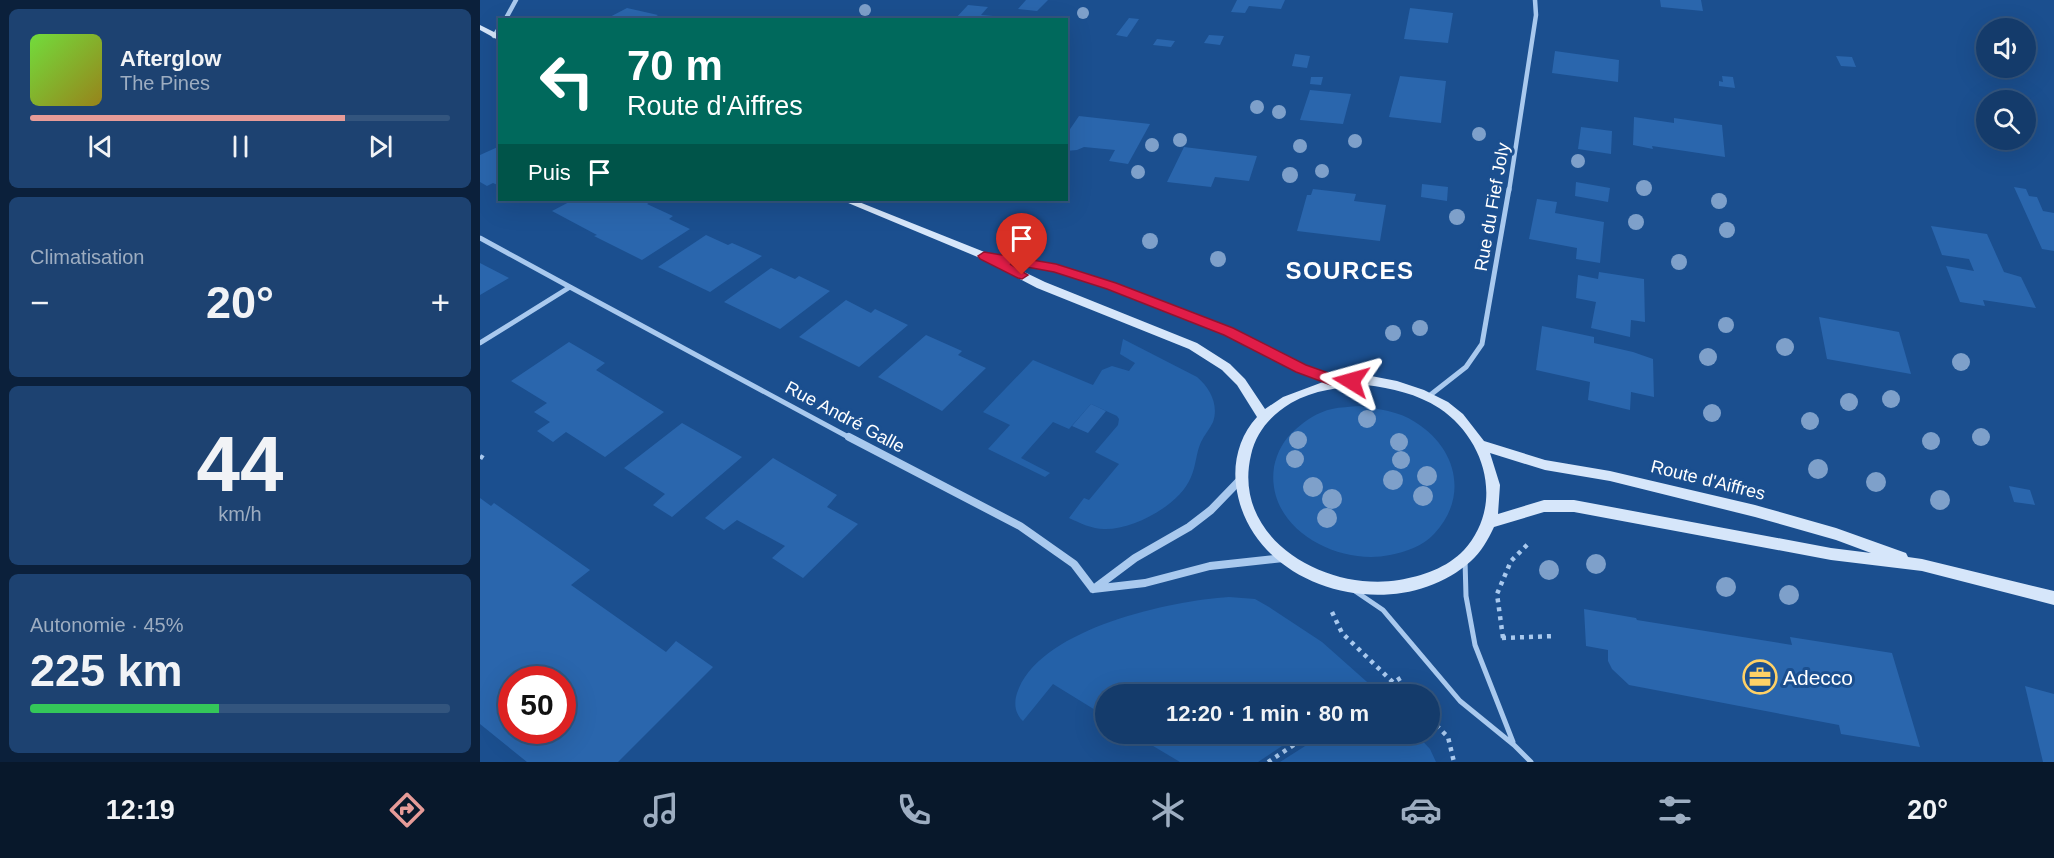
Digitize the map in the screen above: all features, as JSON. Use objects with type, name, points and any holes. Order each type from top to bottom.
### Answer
[{"type":"main road","points":[[480,27],[497,37]]},
{"type":"main road","points":[[848,201],[984,256],[1041,285],[1143,325],[1210,356],[1226,367],[1241,382],[1264,418]]},
{"type":"main road","points":[[984,256],[1056,268],[1111,286],[1228,332],[1301,369],[1336,381]]},
{"type":"main road","points":[[1366,380],[1395,384],[1429,396],[1465,424],[1481,444],[1491,470],[1494,496],[1489,523],[1479,541],[1465,558],[1442,574],[1414,584],[1382,589],[1350,587],[1315,576],[1284,558],[1261,535],[1246,508],[1241,480],[1243,458],[1251,437],[1264,418],[1292,397],[1336,381],[1366,380]]},
{"type":"main road","name":"Route d'Aiffres","points":[[1481,444],[1545,465],[1610,476],[1755,511],[1836,534],[1922,565],[2054,598]]},
{"type":"main road","name":"Route d'Aiffres","points":[[1489,523],[1544,506],[1574,506],[1831,554],[1922,565]]},
{"type":"street","points":[[506,18],[516,0]]},
{"type":"street","name":"Rue du Fief Joly","points":[[1429,396],[1467,368],[1482,344],[1522,117],[1536,15],[1535,0]]},
{"type":"street","name":"Rue André Galle","points":[[480,238],[882,455],[1020,526],[1074,564],[1093,589]]},
{"type":"street","points":[[480,343],[570,286]]},
{"type":"street","points":[[1093,589],[1135,558],[1189,527],[1211,510],[1241,480]]},
{"type":"street","points":[[1093,589],[1145,583],[1210,566],[1284,558]]},
{"type":"lane","points":[[1465,558],[1466,596],[1475,645],[1514,745]]},
{"type":"lane","points":[[1350,587],[1383,610],[1460,701],[1514,745],[1531,762]]},
{"type":"path","points":[[480,456],[486,460]]},
{"type":"path","points":[[1503,638],[1497,594],[1511,561],[1530,542]]},
{"type":"path","points":[[1315,576],[1342,633],[1395,684]]},
{"type":"path","points":[[1440,729],[1448,737],[1454,762]]},
{"type":"path","points":[[1268,762],[1295,744]]},
{"type":"shaded area","points":[[1123,339],[1197,377],[1212,397],[1215,416],[1199,446],[1191,477],[1177,497],[1154,514],[1141,520],[1116,528],[1100,529],[1069,518],[1084,498],[1089,500],[1119,464],[1095,452],[1118,425],[1117,416],[1091,404],[1069,429],[1053,422],[1021,458],[1050,473],[1045,477],[988,449],[1010,425],[983,412],[1033,360],[1093,385],[1102,370],[1112,366],[1129,371],[1135,363],[1120,354]]},
{"type":"shaded area","points":[[1359,406],[1381,409],[1409,418],[1441,445],[1449,459],[1454,489],[1452,505],[1445,520],[1430,538],[1402,552],[1369,557],[1328,548],[1309,538],[1293,525],[1281,508],[1274,489],[1275,461],[1282,446],[1292,433],[1322,412],[1335,408]]},
{"type":"shaded area","points":[[1229,597],[1255,599],[1322,642],[1369,684],[1095,684],[1095,710],[1053,684],[1023,721],[1017,714],[1015,701],[1019,688],[1033,667],[1054,649],[1081,634],[1111,622],[1175,604]]},
{"type":"shaded area","points":[[1150,744],[1285,744],[1258,762],[1180,762]]},
{"type":"shaded area","points":[[1308,744],[1425,744],[1436,762],[1280,762]]},
{"type":"building","points":[[1026,0],[1048,0],[1037,11],[1018,9]]},
{"type":"building","points":[[1237,0],[1285,0],[1281,9],[1249,6],[1245,13],[1231,12]]},
{"type":"building","points":[[1660,0],[1701,0],[1703,11],[1661,7]]},
{"type":"building","points":[[968,5],[988,7],[981,15],[993,16],[992,18],[956,18]]},
{"type":"building","points":[[627,8],[658,15],[653,18],[608,18]]},
{"type":"building","points":[[1410,8],[1453,13],[1448,43],[1404,39]]},
{"type":"building","points":[[1129,18],[1139,19],[1127,37],[1116,35]]},
{"type":"building","points":[[1209,35],[1224,36],[1220,45],[1204,43]]},
{"type":"building","points":[[1157,39],[1175,41],[1171,47],[1153,45]]},
{"type":"building","points":[[1555,51],[1619,60],[1618,82],[1552,73]]},
{"type":"building","points":[[1295,54],[1310,56],[1307,68],[1292,66]]},
{"type":"building","points":[[1836,56],[1852,57],[1856,67],[1841,66]]},
{"type":"building","points":[[1400,76],[1446,81],[1441,123],[1389,117]]},
{"type":"building","points":[[1722,76],[1733,77],[1735,88],[1719,86],[1719,81],[1723,82]]},
{"type":"building","points":[[1311,77],[1323,77],[1321,85],[1310,84]]},
{"type":"building","points":[[1310,90],[1351,94],[1343,124],[1300,120]]},
{"type":"building","points":[[1079,116],[1150,124],[1128,164],[1109,161],[1115,150],[1084,147],[1068,151],[1068,132]]},
{"type":"building","points":[[1634,117],[1674,123],[1674,118],[1722,125],[1725,157],[1633,145]]},
{"type":"building","points":[[1581,127],[1612,131],[1611,154],[1578,149]]},
{"type":"building","points":[[498,147],[498,185],[493,183],[487,186],[480,182],[480,155]]},
{"type":"building","points":[[1184,147],[1257,156],[1249,181],[1215,177],[1211,187],[1167,182]]},
{"type":"building","points":[[1576,182],[1610,188],[1608,202],[1575,196]]},
{"type":"building","points":[[1422,184],[1448,187],[1447,201],[1421,197]]},
{"type":"building","points":[[2014,187],[2026,189],[2029,196],[2037,197],[2043,211],[2054,213],[2054,251],[2042,249]]},
{"type":"building","points":[[1313,189],[1356,194],[1354,201],[1386,205],[1380,241],[1297,231],[1307,195],[1311,195]]},
{"type":"building","points":[[1537,199],[1557,202],[1555,213],[1604,222],[1600,263],[1576,259],[1577,248],[1529,239]]},
{"type":"building","points":[[571,201],[647,201],[650,202],[647,204],[673,216],[669,219],[690,229],[642,260],[594,236],[597,235],[552,211]]},
{"type":"building","points":[[1931,226],[1987,234],[2004,272],[2021,277],[2036,308],[1983,300],[1985,306],[1960,302],[1946,266],[1974,271],[1969,259],[1942,255]]},
{"type":"building","points":[[706,235],[762,256],[710,292],[658,267]]},
{"type":"building","points":[[480,263],[509,278],[480,295]]},
{"type":"building","points":[[771,268],[795,279],[799,276],[830,291],[780,329],[724,302]]},
{"type":"building","points":[[1599,272],[1644,279],[1645,322],[1631,320],[1630,337],[1591,328],[1596,302],[1576,298],[1578,275],[1598,279]]},
{"type":"building","points":[[846,300],[871,313],[875,309],[908,325],[859,367],[799,337]]},
{"type":"building","points":[[1819,317],[1899,332],[1911,374],[1827,359]]},
{"type":"building","points":[[1542,326],[1594,337],[1594,343],[1653,359],[1654,397],[1631,392],[1630,410],[1588,400],[1590,382],[1536,370]]},
{"type":"building","points":[[926,335],[962,351],[958,355],[986,368],[942,411],[878,377]]},
{"type":"building","points":[[569,342],[605,363],[596,370],[664,412],[605,457],[566,432],[553,442],[537,431],[550,422],[534,412],[547,403],[511,381]]},
{"type":"building","points":[[1091,404],[1106,411],[1088,433],[1072,426]]},
{"type":"building","points":[[682,423],[742,457],[672,517],[653,505],[665,494],[624,468]]},
{"type":"building","points":[[773,458],[837,495],[827,507],[858,524],[803,578],[772,558],[785,546],[737,520],[724,530],[705,518]]},
{"type":"building","points":[[2009,486],[2030,490],[2035,505],[2014,502]]},
{"type":"building","points":[[480,498],[491,506],[494,503],[590,570],[571,585],[666,652],[676,641],[713,667],[618,762],[527,762],[505,744],[576,744],[576,666],[498,666],[498,739],[480,724]]},
{"type":"building","name":"Adecco","points":[[1584,609],[1637,620],[1792,645],[1790,637],[1892,653],[1920,747],[1841,734],[1839,725],[1629,685],[1612,669],[1608,661],[1608,650],[1586,646]]},
{"type":"building","points":[[2025,686],[2054,694],[2054,762],[2043,762]]},
{"type":"place","name":"Adecco","points":[[1760,677]]},
{"type":"district","name":"SOURCES","points":[[1350,270]]},
{"type":"route","points":[[1022,275],[984,256],[1056,268],[1111,286],[1228,332],[1301,369],[1336,381],[1351,381]]}]
